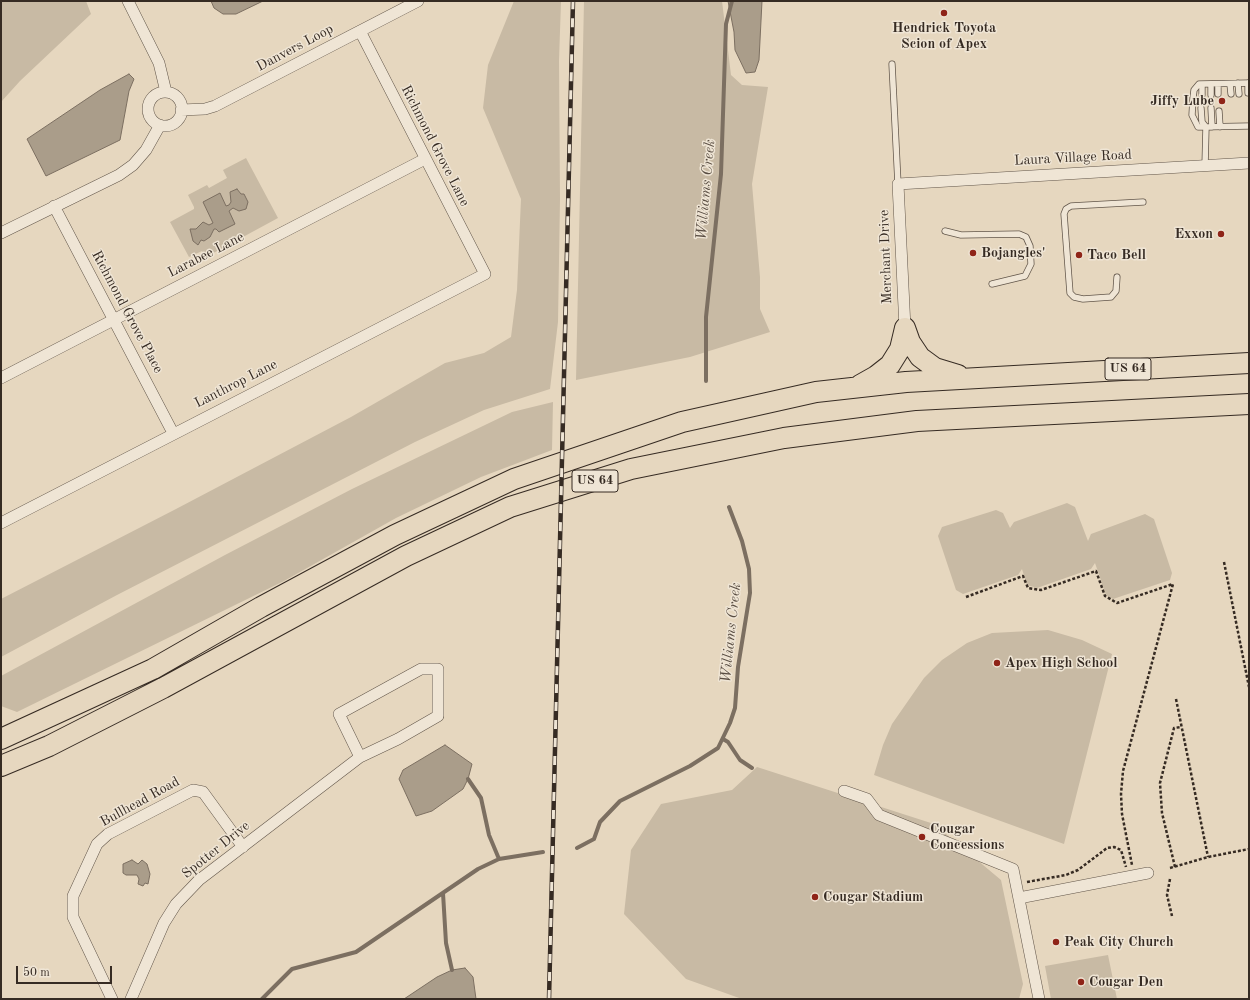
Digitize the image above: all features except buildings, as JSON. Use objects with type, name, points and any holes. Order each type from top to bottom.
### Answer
[{"type":"highway","points":[[905,328],[915,350],[928,364],[935,368],[968,378]]},
{"type":"highway","points":[[853,388],[876,376],[890,365],[900,350],[905,328]]},
{"type":"highway","name":"US 64","points":[[2,739],[153,669],[261,607],[395,535],[514,479],[682,422],[816,392],[906,382],[1249,363]]},
{"type":"highway","name":"US 64","points":[[1,766],[49,746],[163,688],[406,556],[510,507],[631,469],[784,438],[917,422],[1249,404]]},
{"type":"street","points":[[128,1],[159,63],[166,92]]},
{"type":"street","name":"Danvers Loop","points":[[182,110],[193,110],[215,106],[418,1]]},
{"type":"street","name":"Richmond Grove Lane","points":[[360,31],[485,274]]},
{"type":"street","points":[[166,92],[176,96],[182,110],[174,123],[165,126],[160,125],[151,119],[148,108],[149,103],[156,95],[166,92]]},
{"type":"street","points":[[1,233],[119,175],[133,165],[146,150],[160,125]]},
{"type":"street","name":"Larabee Lane","points":[[1,378],[425,159]]},
{"type":"street","name":"Laura Village Road","points":[[898,184],[1249,163]]},
{"type":"street","name":"Merchant Drive","points":[[898,184],[905,328]]},
{"type":"street","name":"Richmond Grove Place","points":[[54,206],[115,319],[173,433]]},
{"type":"street","name":"Lanthrop Lane","points":[[1,523],[173,433],[485,274]]},
{"type":"street","name":"Spotter Drive","points":[[131,999],[164,923],[176,904],[199,880],[360,757],[398,739],[438,716],[438,669],[421,669],[339,714],[360,757]]},
{"type":"street","name":"Bullhead Road","points":[[112,999],[74,917],[73,896],[97,844],[108,834],[193,790],[203,792],[242,847]]},
{"type":"street","points":[[844,791],[867,799],[879,815],[1013,868],[1039,999]]},
{"type":"street","points":[[1019,898],[1148,873]]},
{"type":"lane","points":[[892,64],[898,184]]},
{"type":"lane","points":[[1238,83],[1239,94]]},
{"type":"lane","points":[[1248,93],[1249,84],[1199,84],[1194,90],[1192,115],[1198,126],[1220,127],[1232,123],[1240,126],[1249,126]]},
{"type":"lane","points":[[1202,84],[1202,95]]},
{"type":"lane","points":[[1211,84],[1211,95]]},
{"type":"lane","points":[[1218,84],[1218,94]]},
{"type":"lane","points":[[1230,84],[1231,94]]},
{"type":"lane","points":[[1201,108],[1202,122],[1209,127]]},
{"type":"lane","points":[[1205,166],[1211,108]]},
{"type":"lane","points":[[1220,111],[1220,127]]},
{"type":"lane","points":[[1240,120],[1240,126]]},
{"type":"lane","points":[[1117,277],[1116,291],[1110,297],[1083,299],[1074,297],[1070,293],[1064,214],[1066,209],[1071,206],[1143,202]]},
{"type":"lane","points":[[945,231],[961,235],[1019,234],[1026,236],[1030,246],[1031,264],[1025,276],[992,284]]},
{"type":"path","points":[[1224,562],[1249,687]]},
{"type":"path","points":[[966,597],[1023,576],[1028,588],[1042,590],[1096,571],[1105,596],[1117,602],[1173,584],[1123,771],[1120,794],[1131,876]]},
{"type":"path","points":[[1176,699],[1208,857]]},
{"type":"path","points":[[1175,867],[1162,813],[1160,783],[1174,728],[1181,727]]},
{"type":"path","points":[[1016,884],[1066,875],[1078,870],[1107,848],[1114,847],[1121,850],[1131,876]]},
{"type":"path","points":[[1170,868],[1208,857],[1249,849]]},
{"type":"path","points":[[1170,879],[1167,895],[1172,916]]},
{"type":"shaded area","points":[[1,1],[86,1],[91,14],[20,81],[1,102]]},
{"type":"shaded area","points":[[211,1],[263,1],[236,14],[223,14],[214,8]]},
{"type":"shaded area","points":[[514,1],[561,1],[559,61],[560,199],[558,322],[550,389],[484,410],[415,442],[117,595],[1,657],[1,599],[351,417],[445,363],[484,353],[511,337],[517,290],[521,199],[483,108],[488,65]]},
{"type":"shaded area","points":[[584,1],[722,1],[731,75],[742,85],[768,87],[752,184],[760,277],[760,309],[770,332],[690,357],[576,380]]},
{"type":"shaded area","points":[[728,1],[762,1],[759,60],[755,72],[746,73],[735,50],[734,32]]},
{"type":"shaded area","points":[[129,74],[134,79],[129,91],[120,140],[46,176],[27,139],[100,90]]},
{"type":"shaded area","points":[[246,158],[278,218],[206,257],[202,251],[189,257],[170,222],[194,209],[188,195],[207,185],[209,188],[227,178],[223,170]]},
{"type":"shaded area","points":[[237,189],[241,194],[244,194],[248,202],[246,209],[239,211],[233,208],[229,211],[235,224],[219,232],[214,229],[210,237],[204,241],[201,240],[198,245],[193,241],[190,229],[196,229],[203,222],[209,225],[213,223],[203,202],[220,193],[226,206],[229,205],[231,202],[230,192]]},
{"type":"shaded area","points":[[553,402],[552,450],[481,477],[396,518],[284,581],[17,712],[1,706],[1,676],[225,555],[352,489],[512,412]]},
{"type":"shaded area","points":[[1067,503],[1075,507],[1088,541],[1091,534],[1145,514],[1154,519],[1172,573],[1170,580],[1113,599],[1106,595],[1095,563],[1091,569],[1037,588],[1027,585],[1022,569],[1018,575],[963,594],[956,590],[938,536],[942,527],[996,510],[1003,513],[1010,528],[1014,522]]},
{"type":"shaded area","points":[[1048,630],[1082,640],[1112,654],[1064,844],[874,775],[883,745],[892,724],[924,678],[942,660],[967,643],[992,633]]},
{"type":"shaded area","points":[[445,745],[472,764],[468,779],[463,789],[432,811],[416,816],[399,779],[403,770]]},
{"type":"shaded area","name":"Cougar Stadium","points":[[757,767],[934,824],[1001,880],[1023,984],[1019,999],[742,999],[686,979],[624,914],[631,850],[661,804],[732,790]]},
{"type":"shaded area","points":[[132,860],[138,864],[142,860],[147,864],[150,874],[148,884],[145,883],[143,886],[138,884],[139,879],[137,875],[126,875],[123,873],[123,864]]},
{"type":"shaded area","name":"Cougar Den","points":[[1108,955],[1117,999],[1051,999],[1045,966]]},
{"type":"shaded area","points":[[465,968],[473,977],[476,999],[404,999],[437,977],[452,970]]},
{"type":"waterway","name":"Williams Creek","points":[[706,381],[706,317],[721,174],[726,24],[732,1]]},
{"type":"waterway","name":"Williams Creek","points":[[577,848],[594,839],[600,822],[620,801],[690,766],[718,748],[730,723],[735,708],[738,667],[750,593],[749,569],[742,541],[729,507]]},
{"type":"waterway","name":"Williams Creek","points":[[723,739],[728,742],[740,760],[752,768]]},
{"type":"waterway","points":[[468,779],[481,798],[489,835],[499,859]]},
{"type":"waterway","points":[[262,999],[292,969],[356,952],[478,869],[499,859],[543,852]]},
{"type":"waterway","points":[[443,893],[446,943],[452,970]]},
{"type":"railway","points":[[549,999],[573,1]]},
{"type":"place","name":"Hendrick Toyota Scion of Apex","points":[[944,13]]},
{"type":"place","name":"Jiffy Lube","points":[[1222,101]]},
{"type":"place","name":"Exxon","points":[[1221,234]]},
{"type":"place","name":"Bojangles'","points":[[973,253]]},
{"type":"place","name":"Taco Bell","points":[[1079,255]]},
{"type":"place","name":"Apex High School","points":[[997,663]]},
{"type":"place","name":"Cougar Concessions","points":[[922,837]]},
{"type":"place","name":"Cougar Stadium","points":[[815,897]]},
{"type":"place","name":"Peak City Church","points":[[1056,942]]},
{"type":"place","name":"Cougar Den","points":[[1081,982]]}]
